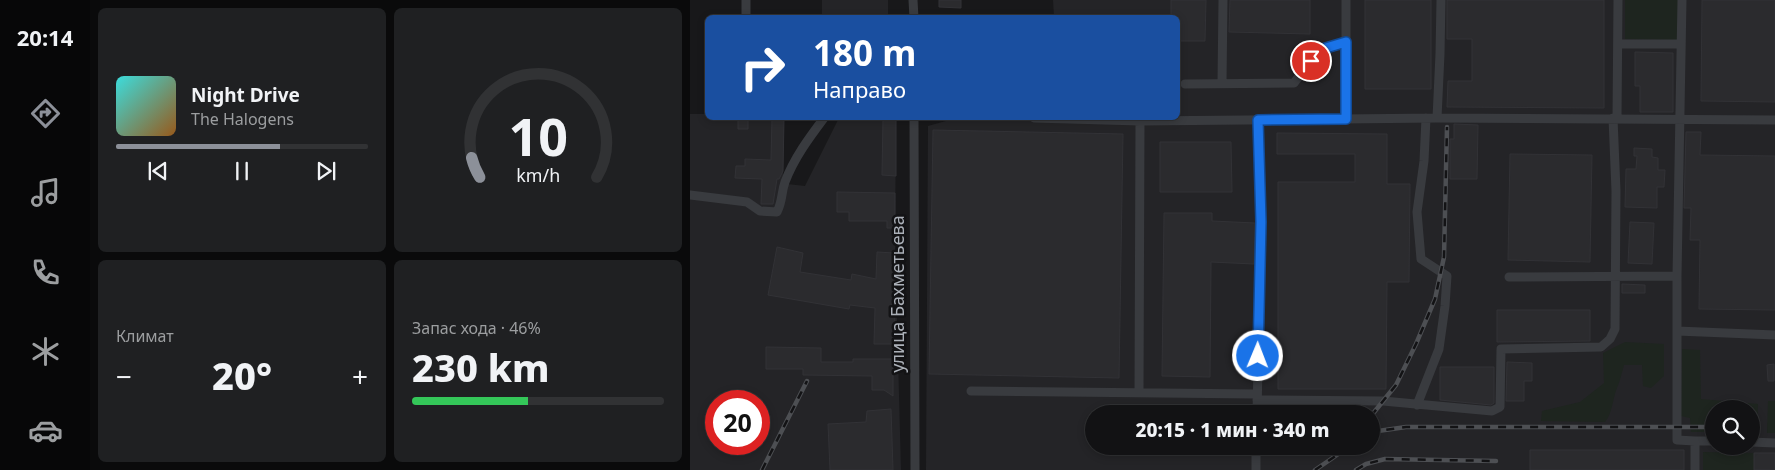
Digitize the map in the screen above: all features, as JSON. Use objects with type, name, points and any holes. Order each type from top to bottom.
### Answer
[{"type":"street","points":[[746,0],[746,15]]},
{"type":"street","points":[[914,0],[914,15]]},
{"type":"street","points":[[1222,83],[1224,0]]},
{"type":"street","points":[[1346,0],[1346,119]]},
{"type":"street","points":[[1437,118],[1441,0]]},
{"type":"street","points":[[971,391],[1139,393],[1383,401],[1492,411],[1500,407],[1500,349],[1601,347],[1610,339],[1615,329],[1615,118],[1618,0]]},
{"type":"street","points":[[1682,0],[1677,276],[1677,440],[1705,441]]},
{"type":"street","points":[[1185,84],[1294,83],[1319,50],[1346,42]]},
{"type":"street","points":[[1618,44],[1681,44]]},
{"type":"street","points":[[1417,405],[1439,350],[1446,306],[1447,276],[1421,260],[1417,212],[1424,161],[1426,118]]},
{"type":"street","points":[[1105,120],[1679,118],[1775,120]]},
{"type":"street","points":[[690,195],[747,202],[760,211],[777,212],[782,203],[784,184],[794,163],[808,138],[822,120]]},
{"type":"street","name":"улица Бахметьева","points":[[914,120],[915,470]]},
{"type":"street","points":[[1257,405],[1261,222],[1258,120]]},
{"type":"street","points":[[1139,393],[1140,121]]},
{"type":"street","points":[[1508,277],[1677,276]]},
{"type":"street","points":[[1677,331],[1775,335]]},
{"type":"street","points":[[1695,441],[1695,470]]},
{"type":"street","points":[[1760,442],[1775,443]]},
{"type":"street","points":[[1256,455],[1256,470]]},
{"type":"shaded area","points":[[822,0],[888,0],[888,15],[822,15]]},
{"type":"shaded area","points":[[1053,0],[1775,0],[1775,470],[926,470],[928,126],[946,120],[1180,120],[1180,15],[1054,15]]},
{"type":"shaded area","points":[[1625,0],[1678,0],[1678,40],[1625,39]]},
{"type":"shaded area","points":[[690,114],[705,114],[705,120],[784,120],[783,179],[787,184],[805,186],[838,120],[896,120],[895,243],[901,470],[690,470]]},
{"type":"shaded area","points":[[1625,342],[1664,344],[1664,376],[1651,388],[1643,386],[1642,365],[1624,365],[1611,410],[1605,422],[1541,421],[1542,411],[1580,402],[1604,383],[1603,353]]},
{"type":"shaded area","points":[[1682,349],[1700,350],[1701,399],[1712,400],[1705,400],[1705,432],[1691,432],[1690,418],[1681,416]]},
{"type":"shaded area","points":[[1768,401],[1775,401],[1775,433],[1767,433]]},
{"type":"shaded area","points":[[1703,452],[1705,452],[1705,455],[1754,455],[1754,470],[1703,470]]},
{"type":"building","points":[[939,0],[961,0],[961,8],[939,7]]},
{"type":"building","points":[[1171,0],[1206,0],[1205,41],[1180,41],[1180,15],[1171,15]]},
{"type":"building","points":[[1230,0],[1310,0],[1310,34],[1229,32]]},
{"type":"building","points":[[1365,0],[1431,0],[1431,89],[1365,89]]},
{"type":"building","points":[[1447,0],[1604,0],[1604,108],[1447,107],[1448,81],[1472,81],[1472,39],[1447,39]]},
{"type":"building","points":[[1702,0],[1775,0],[1775,102],[1701,101]]},
{"type":"building","points":[[1635,52],[1673,53],[1673,112],[1640,112],[1640,86],[1635,86]]},
{"type":"building","points":[[738,120],[748,120],[748,129],[738,129]]},
{"type":"building","points":[[772,120],[784,120],[783,171],[779,179],[777,179],[773,204],[761,204],[762,179],[735,178],[736,166],[745,166],[745,159],[771,160]]},
{"type":"building","points":[[883,120],[896,120],[896,176],[882,175]]},
{"type":"building","points":[[1454,124],[1478,125],[1477,179],[1450,179],[1450,139],[1454,139]]},
{"type":"building","points":[[933,130],[1123,134],[1119,378],[929,374]]},
{"type":"building","points":[[1686,132],[1701,132],[1700,155],[1775,156],[1775,310],[1699,309],[1700,240],[1690,240],[1691,208],[1684,208]]},
{"type":"building","points":[[1277,133],[1387,134],[1387,184],[1410,184],[1409,282],[1387,282],[1386,389],[1278,389],[1278,182],[1355,182],[1355,154],[1277,154]]},
{"type":"building","points":[[1160,142],[1231,142],[1232,192],[1160,192]]},
{"type":"building","points":[[1634,148],[1652,149],[1652,157],[1658,158],[1658,170],[1665,170],[1664,187],[1657,187],[1657,208],[1625,207],[1626,169],[1636,169],[1637,156],[1634,156]]},
{"type":"building","points":[[1510,154],[1592,155],[1590,262],[1508,260]]},
{"type":"building","points":[[837,192],[895,193],[895,228],[887,228],[887,221],[849,221],[849,212],[837,212]]},
{"type":"building","points":[[1164,213],[1212,213],[1212,221],[1255,223],[1254,264],[1211,262],[1210,377],[1162,376]]},
{"type":"building","points":[[1630,222],[1654,223],[1652,264],[1628,263]]},
{"type":"building","points":[[777,247],[803,253],[800,272],[851,280],[852,274],[876,279],[877,252],[894,253],[895,344],[874,344],[875,308],[850,305],[849,309],[768,295]]},
{"type":"building","points":[[1622,284],[1645,285],[1645,293],[1622,293]]},
{"type":"building","points":[[1497,310],[1590,310],[1590,341],[1497,342]]},
{"type":"building","points":[[766,347],[821,348],[821,362],[853,362],[853,359],[893,359],[893,396],[884,390],[872,390],[872,376],[803,375],[803,369],[766,369]]},
{"type":"building","points":[[1507,362],[1532,363],[1532,381],[1524,381],[1524,401],[1506,401]]},
{"type":"building","points":[[1774,364],[1774,381],[1768,381],[1767,365]]},
{"type":"building","points":[[1440,367],[1494,367],[1494,403],[1491,405],[1440,400]]},
{"type":"building","points":[[891,409],[893,470],[830,470],[828,424],[866,422],[867,411]]},
{"type":"building","points":[[1530,450],[1684,450],[1684,470],[1530,470]]},
{"type":"building","points":[[1775,453],[1775,470],[1754,470],[1754,455]]},
{"type":"railway","points":[[1380,405],[1396,385],[1435,299],[1444,257],[1447,127]]},
{"type":"railway","points":[[762,470],[807,381]]},
{"type":"railway","points":[[1380,431],[1406,427],[1705,427]]},
{"type":"railway","points":[[1315,470],[1337,455]]},
{"type":"railway","points":[[1356,470],[1366,464],[1385,459],[1496,461]]},
{"type":"route","points":[[1258,356],[1261,222],[1258,120],[1346,119],[1346,42],[1319,50],[1311,61]]}]
